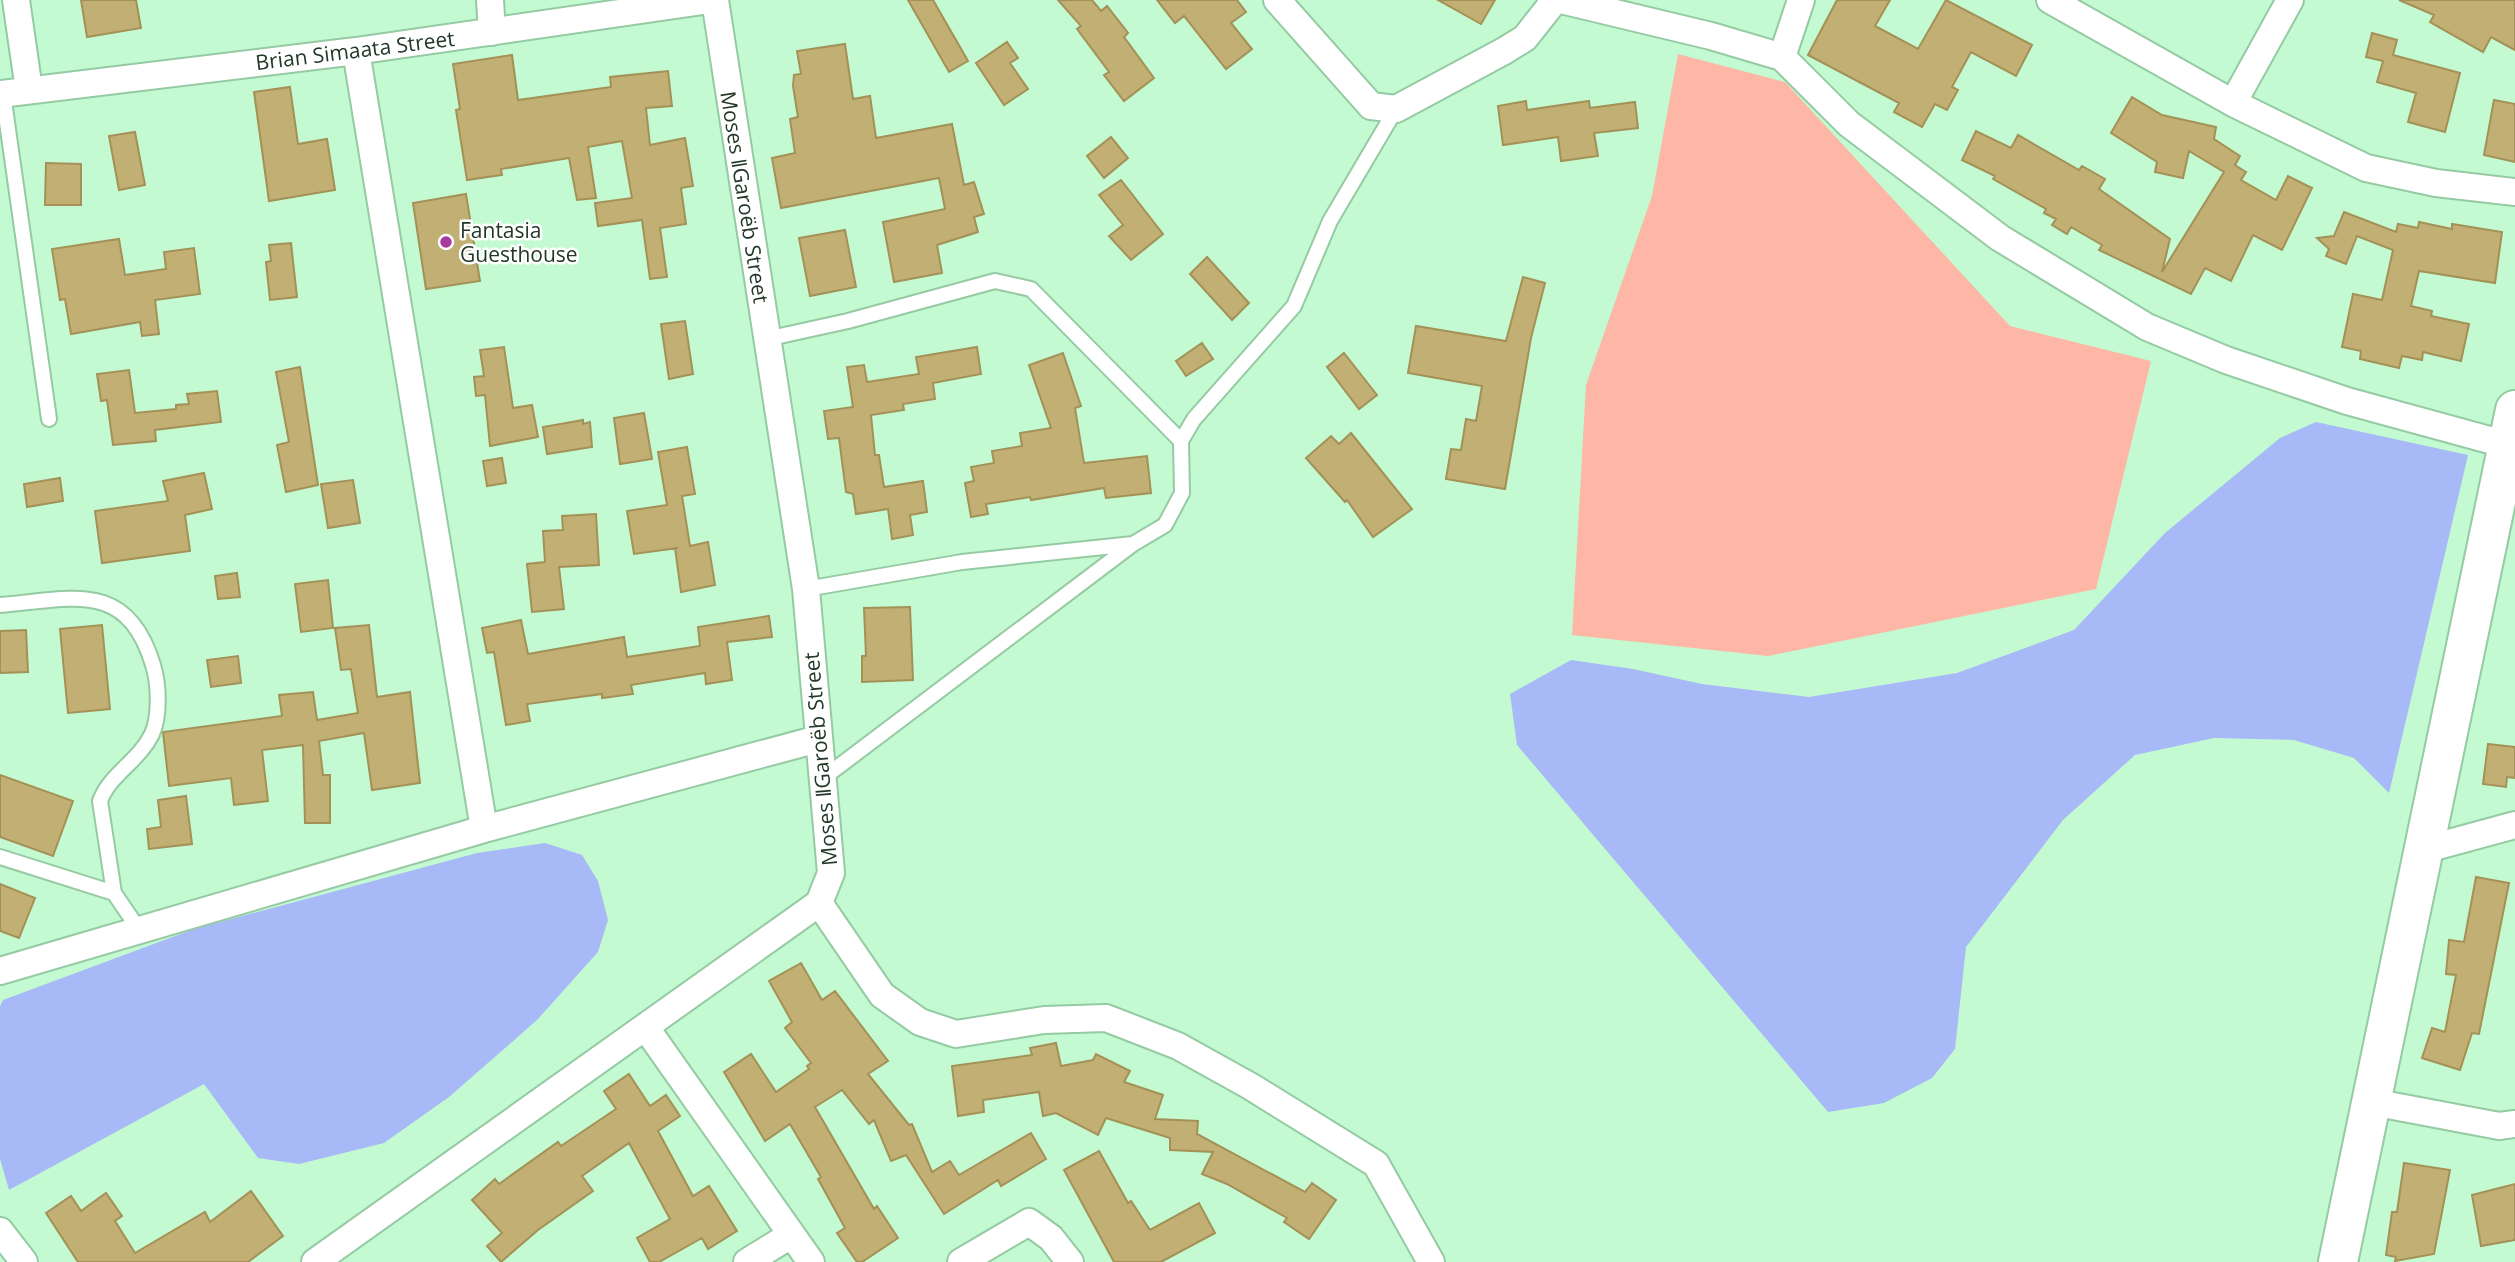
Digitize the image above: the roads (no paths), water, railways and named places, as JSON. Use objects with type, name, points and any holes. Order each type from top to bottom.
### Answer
[{"type":"street","points":[[11,93],[16,0]]},
{"type":"street","points":[[490,0],[492,32]]},
{"type":"street","name":"Brian Simaata Street","points":[[11,93],[356,51],[710,0]]},
{"type":"street","name":"Moses ǁGaroëb Street","points":[[715,0],[806,589],[831,873],[819,903]]},
{"type":"street","points":[[1277,0],[1371,106],[1396,109],[1525,38],[1555,0]]},
{"type":"street","points":[[1561,0],[1711,36],[1782,57],[1849,124],[2000,238],[2147,327],[2226,360],[2347,401],[2513,434],[2338,1262]]},
{"type":"street","points":[[1782,57],[1801,0]]},
{"type":"street","points":[[2050,0],[2233,103],[2366,168],[2435,183],[2515,192]]},
{"type":"street","points":[[2233,103],[2290,0]]},
{"type":"street","points":[[356,51],[484,829]]},
{"type":"street","points":[[0,971],[484,829],[818,739]]},
{"type":"street","points":[[2423,850],[2515,825]]},
{"type":"street","points":[[315,1262],[819,903],[882,995],[920,1023],[956,1034],[1044,1020],[1106,1018],[1178,1046],[1250,1086],[1376,1164],[1431,1262]]},
{"type":"street","points":[[646,1028],[810,1262]]},
{"type":"street","points":[[2372,1102],[2499,1126],[2515,1124]]},
{"type":"street","points":[[961,1262],[1029,1222],[1051,1238],[1070,1262]]},
{"type":"street","points":[[0,1231],[24,1262]]},
{"type":"street","points":[[747,1262],[791,1235]]},
{"type":"lane","points":[[11,93],[49,419]]},
{"type":"lane","points":[[822,779],[1133,544],[1165,524],[1182,493],[1181,441],[1194,419],[1294,306],[1330,221],[1396,109]]},
{"type":"lane","points":[[766,339],[848,321],[995,281],[1031,289],[1181,441]]},
{"type":"lane","points":[[806,589],[962,562],[1133,544]]},
{"type":"lane","points":[[0,605],[85,598],[104,602],[121,611],[145,638],[158,681],[153,731],[138,757],[105,787],[100,800],[114,893],[140,931]]},
{"type":"lane","points":[[0,857],[114,893]]},
{"type":"water","points":[[2316,422],[2468,455],[2389,793],[2354,758],[2294,740],[2214,738],[2135,755],[2063,820],[1966,947],[1955,1049],[1932,1078],[1884,1103],[1828,1112],[1517,745],[1510,694],[1571,660],[1633,669],[1702,684],[1809,697],[1957,673],[2074,630],[2165,533],[2280,438]]},
{"type":"water","points":[[545,843],[582,855],[598,881],[608,920],[598,952],[537,1020],[449,1097],[384,1143],[299,1164],[258,1158],[204,1084],[9,1190],[0,1159],[0,1006],[3,1000],[194,929],[477,853]]},
{"type":"place","name":"Fantasia Guesthouse","points":[[446,242]]}]
